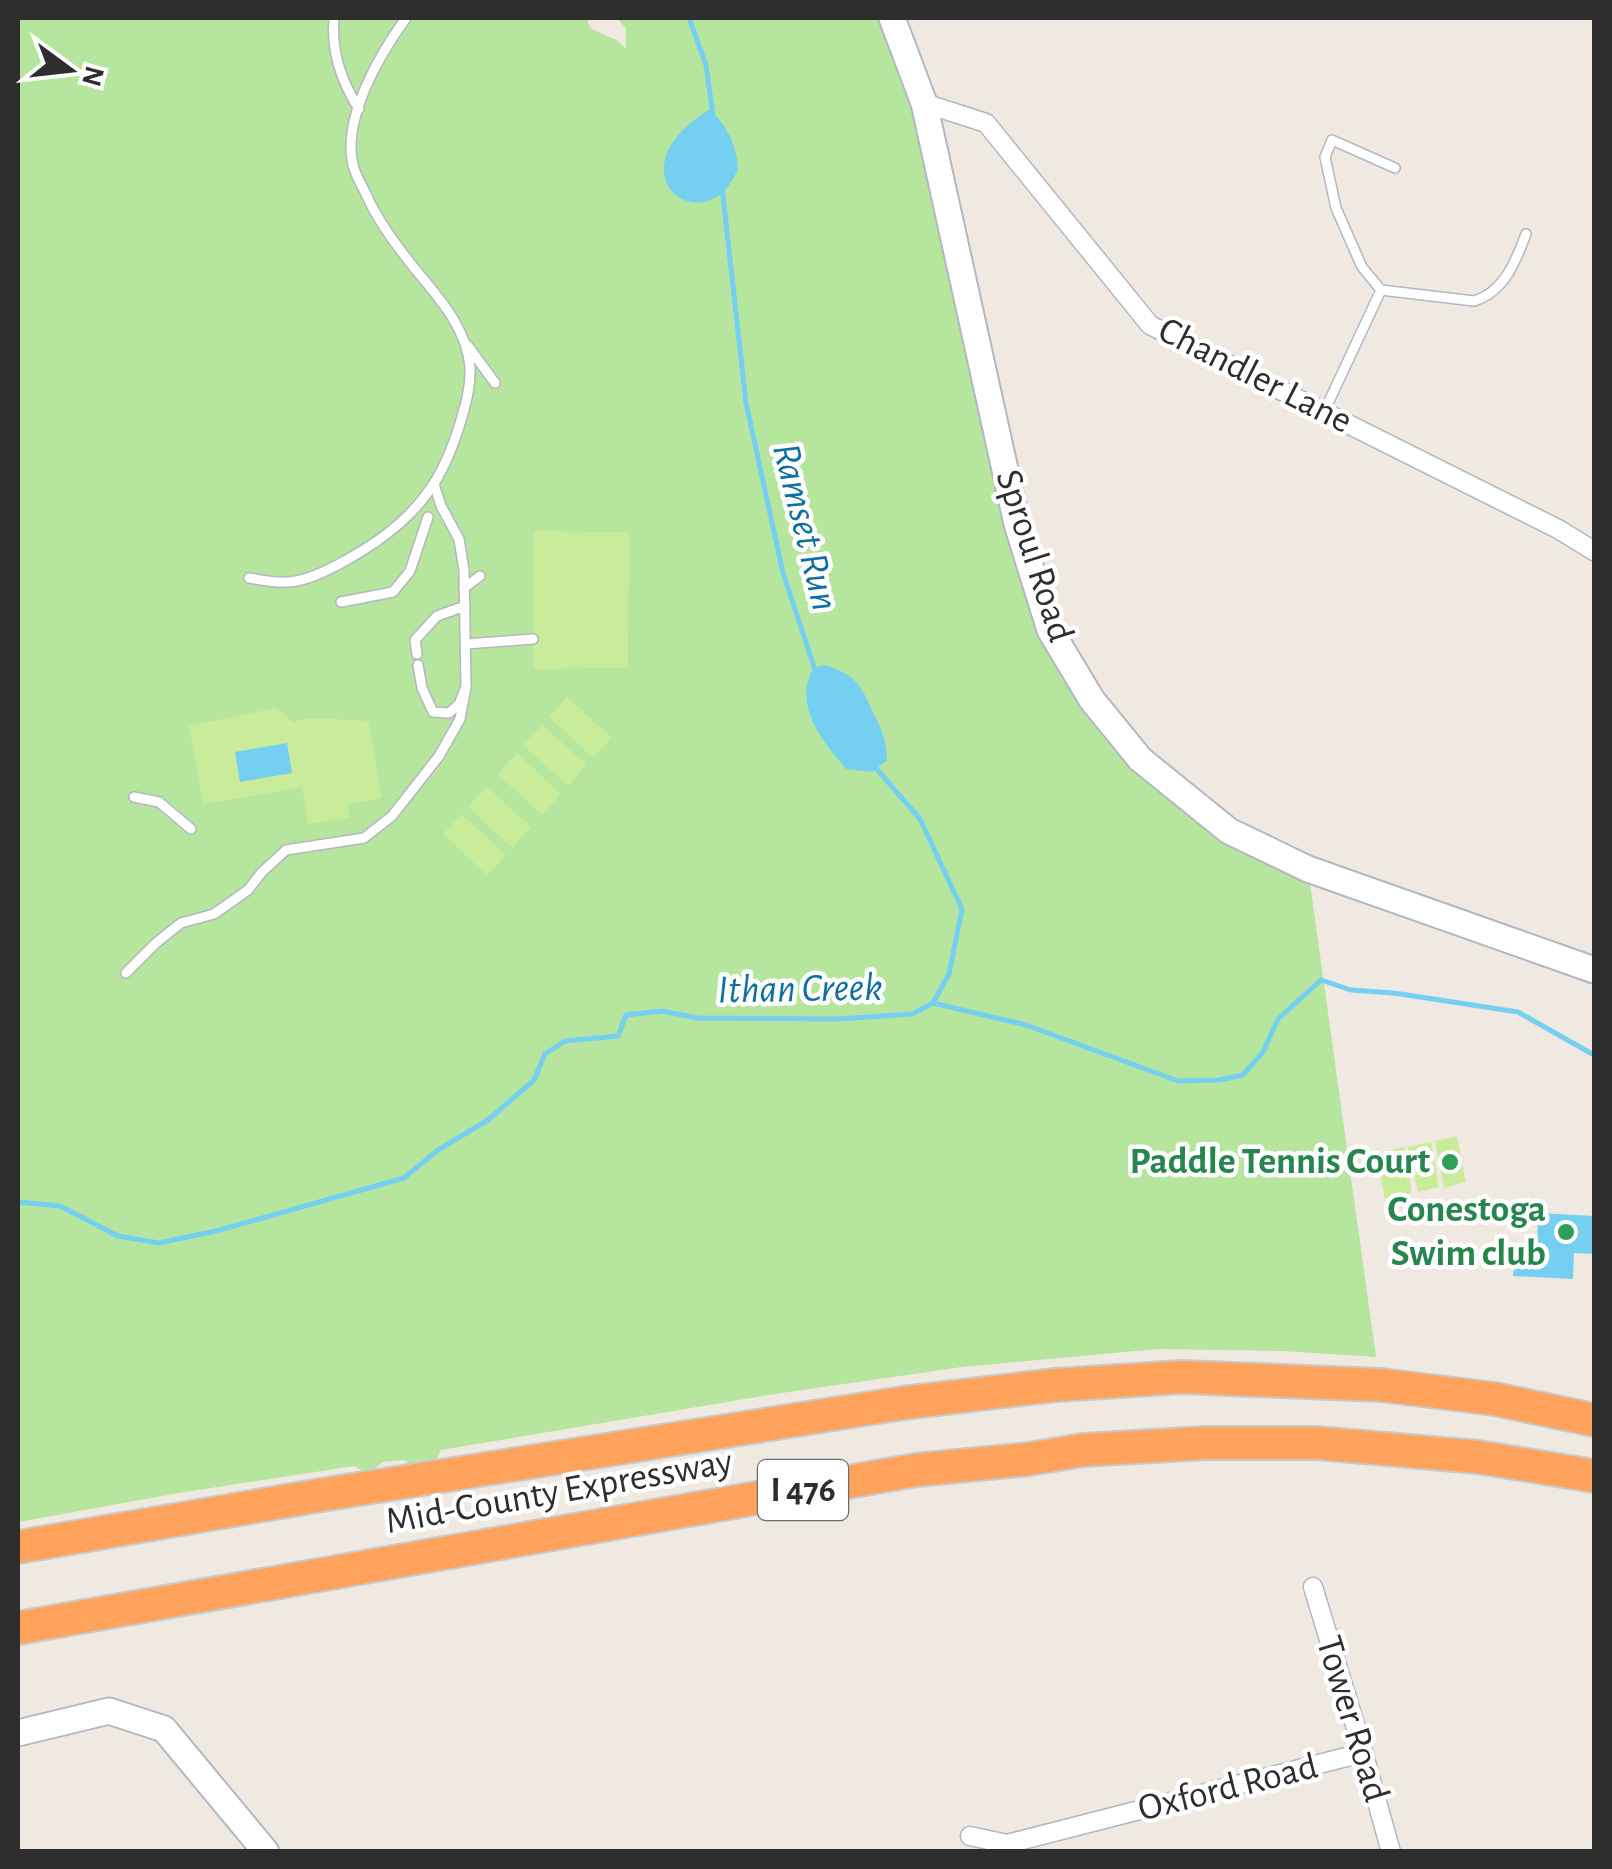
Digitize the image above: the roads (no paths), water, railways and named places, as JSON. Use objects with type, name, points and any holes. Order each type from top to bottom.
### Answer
[{"type":"highway","name":"Mid-County Expressway","points":[[18,1547],[904,1403],[1056,1384],[1182,1376],[1380,1385],[1494,1399],[1594,1420]]},
{"type":"highway","name":"Mid-County Expressway","points":[[18,1628],[916,1470],[1084,1450],[1205,1443],[1317,1444],[1478,1457],[1594,1476]]},
{"type":"main road","name":"Sproul Road","points":[[892,18],[924,104],[1017,524],[1050,630],[1092,700],[1140,759],[1229,832],[1308,869],[1594,970]]},
{"type":"main road","points":[[18,1733],[109,1711],[164,1729],[266,1852]]},
{"type":"street","name":"Chandler Lane","points":[[924,104],[986,123],[1150,325],[1558,529],[1594,551]]},
{"type":"street","name":"Tower Road","points":[[1312,1588],[1390,1852]]},
{"type":"street","name":"Oxford Road","points":[[970,1836],[1007,1844],[1358,1754],[1361,1744]]},
{"type":"lane","points":[[334,18],[339,71],[359,109]]},
{"type":"lane","points":[[406,18],[365,86],[350,143],[353,167],[373,210],[412,266],[442,300],[495,382]]},
{"type":"lane","points":[[1395,168],[1332,140],[1325,158],[1336,208],[1350,243],[1362,267],[1381,290],[1474,301],[1488,297],[1515,263],[1526,234]]},
{"type":"lane","points":[[1324,412],[1381,290]]},
{"type":"lane","points":[[249,578],[290,583],[340,564],[387,535],[422,503],[448,459],[468,398],[470,366],[464,339]]},
{"type":"lane","points":[[126,973],[181,923],[214,914],[248,890],[286,850],[364,838],[392,816],[440,756],[460,719],[466,687],[466,644],[460,539],[434,484]]},
{"type":"lane","points":[[340,602],[393,592],[410,570],[428,517],[422,503]]},
{"type":"lane","points":[[428,517],[436,517],[442,506]]},
{"type":"lane","points":[[464,588],[480,576]]},
{"type":"lane","points":[[465,606],[438,616],[415,640],[422,688],[433,712],[449,713],[459,704],[466,687]]},
{"type":"lane","points":[[466,644],[532,639]]},
{"type":"lane","points":[[134,796],[159,802],[191,830]]},
{"type":"water","points":[[709,110],[730,136],[738,169],[726,189],[710,200],[693,202],[679,197],[668,186],[664,170],[668,151],[682,131]]},
{"type":"water","points":[[824,665],[856,682],[877,720],[887,760],[872,772],[846,769],[813,722],[806,696],[808,682],[813,668]]},
{"type":"water","points":[[287,743],[292,773],[240,782],[235,752]]},
{"type":"water","name":"Conestoga Swim club","points":[[1538,1213],[1594,1216],[1594,1254],[1574,1253],[1573,1279],[1513,1276],[1516,1248],[1537,1248]]},
{"type":"waterway","name":"Ramset Run","points":[[689,18],[706,65],[713,116]]},
{"type":"waterway","name":"Ramset Run","points":[[722,187],[746,403],[783,573],[815,670]]},
{"type":"waterway","name":"Ramset Run","points":[[875,767],[920,819],[962,909],[949,974],[933,1003]]},
{"type":"waterway","name":"Ithan Creek","points":[[18,1202],[60,1206],[118,1236],[159,1243],[216,1231],[404,1178],[438,1150],[488,1120],[534,1080],[545,1054],[565,1041],[618,1036],[626,1015],[662,1011],[697,1018],[839,1019],[912,1014],[933,1003],[1026,1025],[1178,1081],[1219,1080],[1243,1075],[1263,1052],[1278,1019],[1321,980],[1351,990],[1518,1012],[1594,1055]]},
{"type":"place","name":"Paddle Tennis Court","points":[[1450,1162]]},
{"type":"place","name":"Conestoga Swim club","points":[[1566,1232]]}]
